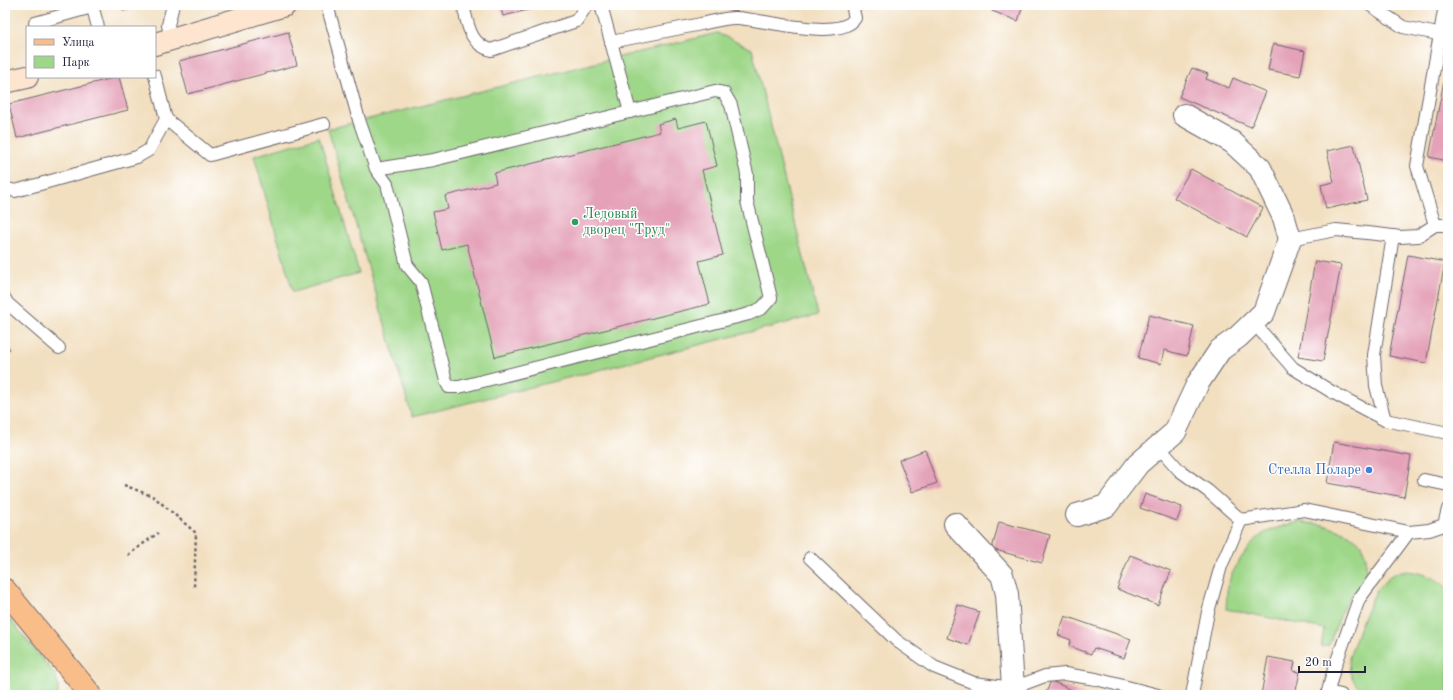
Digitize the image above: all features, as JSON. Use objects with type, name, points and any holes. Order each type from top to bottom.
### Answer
[{"type":"main road","points":[[5,590],[88,694]]},
{"type":"street","points":[[163,42],[283,5]]},
{"type":"street","points":[[5,82],[26,77]]},
{"type":"street","points":[[1076,515],[1106,506],[1138,464],[1175,432],[1198,383],[1220,350],[1238,337],[1264,312],[1290,239],[1284,218],[1260,168],[1232,142],[1184,115]]},
{"type":"street","points":[[955,524],[1002,575],[1007,594],[1014,691]]},
{"type":"lane","points":[[163,42],[173,5]]},
{"type":"lane","points":[[328,5],[359,120],[376,169],[387,184],[407,265],[421,282],[446,381],[449,387],[459,387],[749,314],[762,308],[771,298],[747,201],[747,174],[731,105],[724,93],[715,91],[433,160],[376,169]]},
{"type":"lane","points":[[463,5],[473,39],[482,48],[491,50],[576,22],[587,5]]},
{"type":"lane","points":[[601,5],[630,112]]},
{"type":"lane","points":[[611,42],[736,17],[776,25],[823,29],[841,27],[852,23],[855,18],[852,5]]},
{"type":"lane","points":[[1370,5],[1403,26],[1444,35]]},
{"type":"lane","points":[[1435,225],[1418,166],[1444,35],[1445,5]]},
{"type":"lane","points":[[34,23],[92,6],[98,26]]},
{"type":"lane","points":[[156,78],[166,119],[210,155],[324,124]]},
{"type":"lane","points":[[5,188],[14,191],[137,157],[149,150],[166,119]]},
{"type":"lane","points":[[1290,239],[1336,230],[1400,237],[1418,236],[1435,225],[1448,225]]},
{"type":"lane","points":[[1385,420],[1376,386],[1374,355],[1393,236]]},
{"type":"lane","points":[[5,299],[7,303],[59,348]]},
{"type":"lane","points":[[1253,322],[1293,368],[1332,392],[1385,420],[1448,433]]},
{"type":"lane","points":[[1158,446],[1179,470],[1208,491],[1241,520]]},
{"type":"lane","points":[[1424,480],[1448,485]]},
{"type":"lane","points":[[1241,520],[1304,510],[1409,532],[1429,530],[1444,526],[1448,509]]},
{"type":"lane","points":[[1192,695],[1208,612],[1221,566],[1241,520]]},
{"type":"lane","points":[[1341,695],[1327,694],[1334,669],[1359,599],[1409,532]]},
{"type":"lane","points":[[810,558],[897,641],[934,668],[974,683],[1014,691],[1045,676],[1065,674],[1096,679],[1158,695]]},
{"type":"path","points":[[124,485],[154,497],[196,533],[194,588]]},
{"type":"path","points":[[128,555],[158,533]]},
{"type":"green space","name":"Ледовый дворец \"Труд\"","points":[[717,33],[752,49],[818,315],[412,417],[328,129]]},
{"type":"green space","points":[[319,137],[359,273],[293,292],[254,156]]},
{"type":"green space","points":[[1300,522],[1324,525],[1349,534],[1361,544],[1366,557],[1366,577],[1345,604],[1329,645],[1321,647],[1324,629],[1226,609],[1227,588],[1231,576],[1254,541],[1269,531]]},
{"type":"green space","points":[[1401,571],[1426,575],[1443,584],[1448,589],[1448,695],[1370,695],[1362,691],[1356,685],[1350,673],[1349,658],[1361,623],[1376,591],[1390,576]]},
{"type":"green space","points":[[5,613],[56,676],[58,695],[5,695]]},
{"type":"building","points":[[121,5],[143,5],[123,11]]},
{"type":"building","points":[[500,5],[544,5],[544,6],[503,16]]},
{"type":"building","points":[[994,5],[1023,5],[1018,21],[992,11]]},
{"type":"building","points":[[288,32],[297,65],[188,94],[179,61]]},
{"type":"building","points":[[1273,44],[1305,51],[1300,76],[1268,70]]},
{"type":"building","points":[[1448,65],[1448,161],[1429,157]]},
{"type":"building","points":[[1192,68],[1208,74],[1206,79],[1229,88],[1233,78],[1266,92],[1251,127],[1179,97]]},
{"type":"building","points":[[113,78],[119,78],[128,110],[17,138],[9,104]]},
{"type":"building","points":[[676,119],[678,128],[706,121],[717,166],[702,170],[723,255],[699,261],[710,304],[495,357],[467,244],[442,250],[433,212],[448,209],[445,196],[496,183],[494,173],[660,132],[658,124]]},
{"type":"building","points":[[1354,145],[1367,200],[1326,209],[1321,185],[1334,182],[1327,151]]},
{"type":"building","points":[[1191,169],[1263,208],[1247,237],[1174,198]]},
{"type":"building","points":[[1408,255],[1445,262],[1426,363],[1389,356]]},
{"type":"building","points":[[1315,261],[1341,265],[1323,361],[1298,357]]},
{"type":"building","points":[[1149,315],[1194,326],[1187,356],[1164,350],[1161,364],[1138,358]]},
{"type":"building","points":[[5,342],[10,349],[5,353]]},
{"type":"building","points":[[1334,442],[1411,456],[1404,497],[1327,483]]},
{"type":"building","points":[[925,450],[937,483],[912,492],[899,460]]},
{"type":"building","points":[[1145,494],[1182,507],[1177,521],[1140,508]]},
{"type":"building","points":[[999,522],[1050,535],[1042,563],[992,549]]},
{"type":"building","points":[[1130,555],[1171,571],[1158,605],[1117,589]]},
{"type":"building","points":[[958,605],[980,612],[968,645],[947,638]]},
{"type":"building","points":[[1065,616],[1131,639],[1124,658],[1094,648],[1091,654],[1069,646],[1071,640],[1058,635]]},
{"type":"building","points":[[1268,657],[1295,662],[1293,671],[1300,672],[1295,695],[1261,695]]},
{"type":"building","points":[[1051,681],[1084,695],[1045,695]]},
{"type":"place","name":"Ледовый дворец \"Труд\"","points":[[575,222]]},
{"type":"place","name":"Стелла Поларе","points":[[1369,470]]}]
